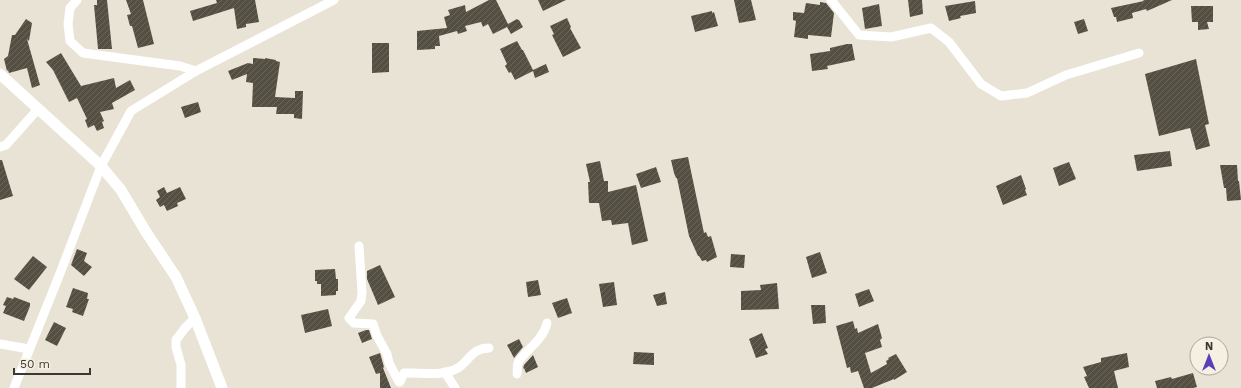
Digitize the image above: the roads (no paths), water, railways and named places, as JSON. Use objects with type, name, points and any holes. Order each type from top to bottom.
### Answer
[{"type":"street","points":[[77,0],[70,8],[68,24],[70,41],[83,53],[180,66],[196,71]]},
{"type":"street","points":[[14,388],[101,166],[131,111],[196,71],[334,0]]},
{"type":"street","points":[[832,0],[859,35],[891,38],[932,28],[949,42],[981,84],[1001,96],[1027,93],[1066,75],[1139,53]]},
{"type":"street","points":[[0,74],[101,166],[121,190],[146,232],[176,277],[195,318],[222,388]]},
{"type":"street","points":[[0,147],[6,145],[38,109]]},
{"type":"street","points":[[359,246],[362,292],[361,301],[349,318],[354,323],[373,324],[393,370],[404,373],[441,373],[457,368],[477,351],[484,348],[489,348]]},
{"type":"street","points":[[181,388],[181,365],[176,347],[176,340],[195,318]]},
{"type":"street","points":[[517,374],[518,362],[541,337],[546,330],[547,324]]},
{"type":"street","points":[[0,344],[29,349]]},
{"type":"street","points":[[445,372],[455,388]]}]
